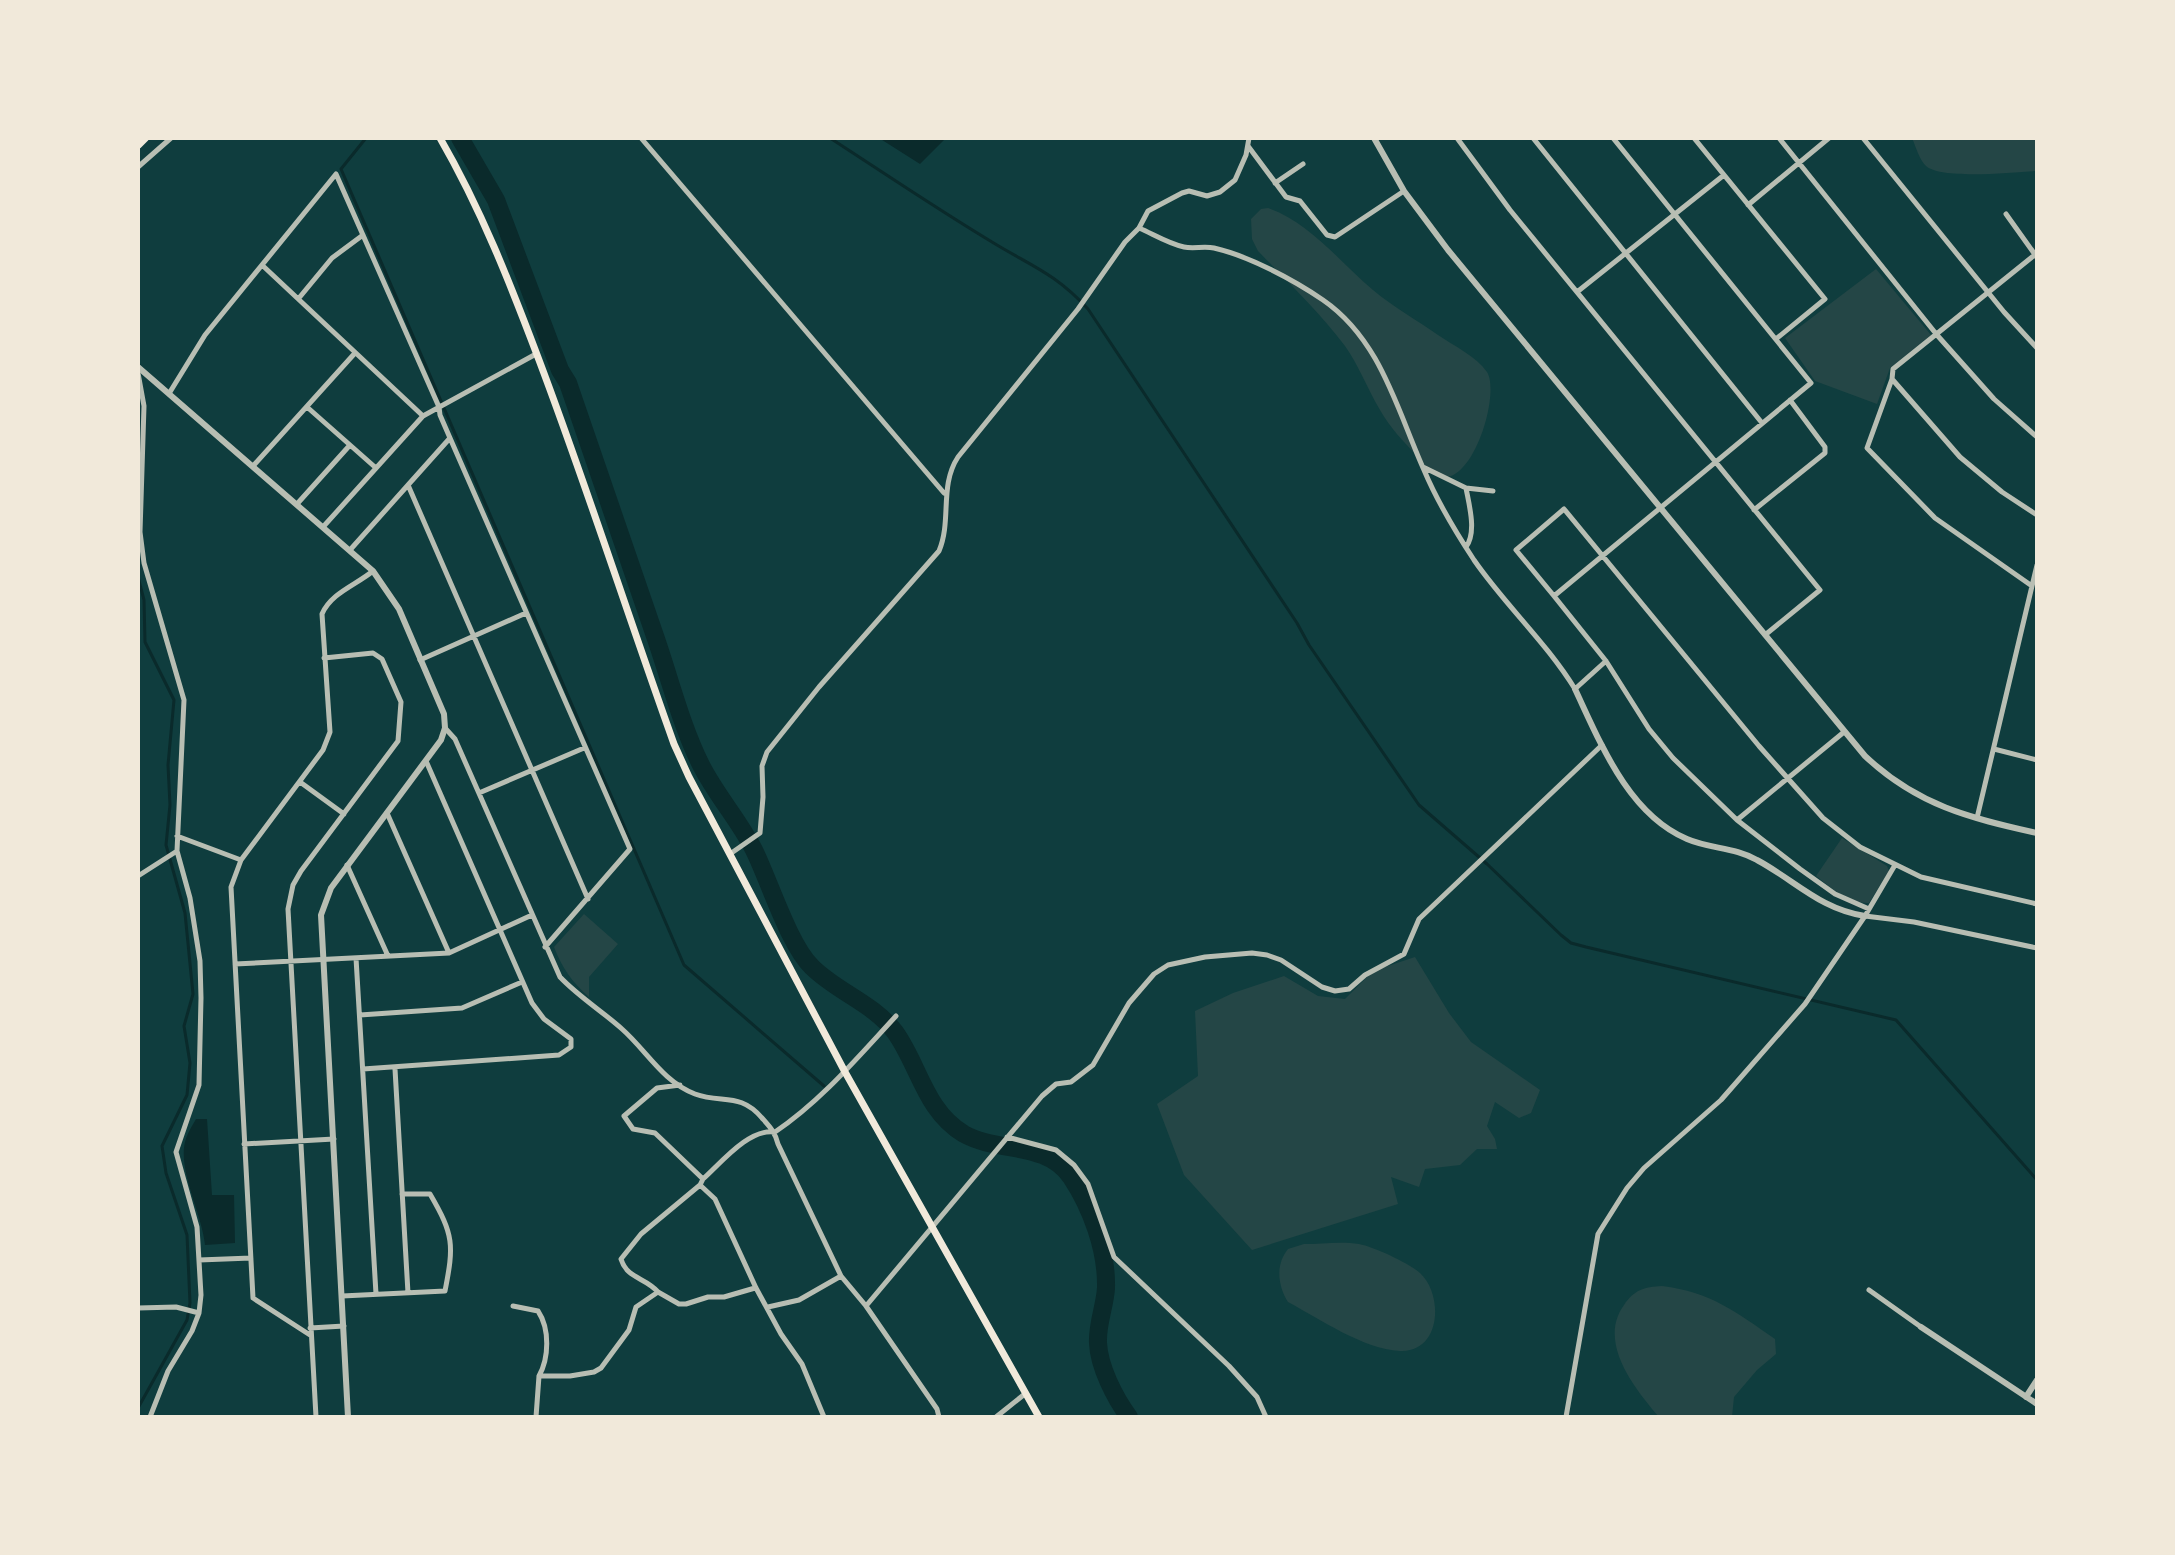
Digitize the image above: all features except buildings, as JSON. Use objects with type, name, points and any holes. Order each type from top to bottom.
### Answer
[{"type":"highway","points":[[138,145],[145,138]]},
{"type":"main road","points":[[440,138],[470,189],[494,243],[581,474],[674,744],[845,1072],[1039,1417]]},
{"type":"street","points":[[138,167],[171,138]]},
{"type":"street","points":[[641,138],[945,494]]},
{"type":"street","points":[[1374,138],[1404,191],[1448,250],[1844,732],[1884,774],[1911,793],[1943,808],[2037,833]]},
{"type":"street","points":[[1457,138],[1577,292],[1820,590],[1765,635]]},
{"type":"street","points":[[1533,138],[1762,423]]},
{"type":"street","points":[[1554,596],[1811,383],[1613,138]]},
{"type":"street","points":[[1694,138],[1825,299],[1776,339]]},
{"type":"street","points":[[1779,138],[1937,335],[1994,399],[2037,437]]},
{"type":"street","points":[[1748,205],[1829,138]]},
{"type":"street","points":[[1863,138],[2037,348]]},
{"type":"street","points":[[730,854],[760,833],[762,766],[767,752],[819,687],[939,551],[944,538],[945,494],[950,470],[958,457],[1078,309],[1125,242],[1139,228],[1148,211],[1189,191],[1207,196],[1220,192],[1235,180],[1248,142]]},
{"type":"street","points":[[1248,142],[1286,197],[1300,201],[1327,235],[1335,237],[1404,191]]},
{"type":"street","points":[[1275,183],[1303,164]]},
{"type":"street","points":[[170,392],[205,335],[336,174],[630,849],[545,947]]},
{"type":"street","points":[[1577,292],[1724,175]]},
{"type":"street","points":[[2006,214],[2036,255],[1893,369],[1867,448],[1935,518],[2032,586]]},
{"type":"street","points":[[1139,228],[1183,247],[1211,248],[1238,255],[1300,285],[1347,320],[1388,378],[1436,498],[1466,547],[1501,597],[1560,665],[1575,689],[1611,767],[1628,790],[1663,824],[1683,838],[1742,852],[1767,865],[1827,906],[1844,913],[1914,922],[2037,948]]},
{"type":"street","points":[[299,298],[332,258],[363,235]]},
{"type":"street","points":[[262,265],[423,416]]},
{"type":"street","points":[[253,466],[355,353]]},
{"type":"street","points":[[323,527],[423,416],[536,354]]},
{"type":"street","points":[[138,367],[373,571],[399,609],[441,703],[445,728],[441,740],[331,888],[321,915],[348,1417]]},
{"type":"street","points":[[138,373],[144,406],[141,564],[184,700],[177,851],[190,898],[200,961],[199,1085],[176,1152],[197,1227],[199,1313],[168,1371],[150,1417]]},
{"type":"street","points":[[1892,379],[1960,457],[2002,492],[2037,515]]},
{"type":"street","points":[[1754,510],[1825,453],[1825,447],[1790,400]]},
{"type":"street","points":[[307,407],[376,468]]},
{"type":"street","points":[[350,550],[450,438]]},
{"type":"street","points":[[297,504],[350,445]]},
{"type":"street","points":[[1422,466],[1466,488],[1493,491]]},
{"type":"street","points":[[408,485],[588,899]]},
{"type":"street","points":[[1466,488],[1471,512],[1470,543],[1466,547]]},
{"type":"street","points":[[1869,909],[1835,894],[1737,820],[1673,758],[1649,729],[1606,661],[1516,550],[1564,509],[1823,818],[1860,847],[1921,877],[2037,904]]},
{"type":"street","points":[[1977,819],[2037,565]]},
{"type":"street","points":[[344,1326],[310,1332],[253,1298],[231,887],[241,860],[323,750],[330,732],[321,624],[326,605],[373,571]]},
{"type":"street","points":[[420,660],[526,613]]},
{"type":"street","points":[[316,1417],[288,909],[293,885],[398,741],[401,702],[382,659],[373,653],[324,658]]},
{"type":"street","points":[[1575,689],[1606,661]]},
{"type":"street","points":[[445,728],[455,739],[560,977],[621,1028],[659,1070],[695,1094],[743,1101],[775,1132],[841,1276],[866,1306],[937,1409],[939,1417]]},
{"type":"street","points":[[1737,820],[1844,732]]},
{"type":"street","points":[[866,1306],[1042,1096],[1056,1084],[1071,1082],[1093,1065],[1129,1003],[1154,974],[1168,965],[1205,957],[1252,953],[1281,960],[1322,987],[1335,991],[1349,989],[1365,975],[1404,954],[1419,919],[1602,745]]},
{"type":"street","points":[[479,793],[584,748]]},
{"type":"street","points":[[1994,749],[2037,760]]},
{"type":"street","points":[[363,1069],[559,1055],[571,1047],[571,1039],[544,1019],[532,1003],[426,761]]},
{"type":"street","points":[[300,782],[344,814]]},
{"type":"street","points":[[387,813],[449,953]]},
{"type":"street","points":[[177,836],[241,860]]},
{"type":"street","points":[[138,876],[177,851]]},
{"type":"street","points":[[347,865],[388,956]]},
{"type":"street","points":[[1566,1417],[1598,1234],[1627,1188],[1644,1168],[1721,1100],[1805,1004],[1865,916],[1895,865]]},
{"type":"street","points":[[235,964],[449,953],[532,915]]},
{"type":"street","points":[[356,958],[376,1294]]},
{"type":"street","points":[[360,1015],[462,1008],[522,982]]},
{"type":"street","points":[[756,1288],[679,1304],[652,1285],[630,1275],[624,1270],[621,1259],[641,1234],[747,1141],[768,1131],[775,1132],[845,1072],[896,1016]]},
{"type":"street","points":[[395,1069],[408,1293]]},
{"type":"street","points":[[681,1085],[657,1088],[624,1116],[633,1129],[655,1133],[715,1199],[756,1288],[781,1334],[802,1364],[824,1417]]},
{"type":"street","points":[[1007,1137],[1056,1150],[1074,1165],[1088,1184],[1114,1257],[1229,1366],[1257,1397],[1266,1417]]},
{"type":"street","points":[[244,1144],[334,1139]]},
{"type":"street","points":[[342,1296],[445,1291],[451,1257],[447,1222],[430,1194],[402,1194]]},
{"type":"street","points":[[199,1260],[251,1258]]},
{"type":"street","points":[[768,1307],[799,1300],[841,1276]]},
{"type":"street","points":[[1869,1290],[2037,1404]]},
{"type":"street","points":[[539,1376],[570,1376],[601,1368],[629,1330],[636,1307],[658,1292]]},
{"type":"street","points":[[513,1306],[538,1311],[543,1319],[547,1361],[539,1376],[536,1417]]},
{"type":"street","points":[[138,1308],[176,1307],[199,1313]]},
{"type":"street","points":[[2026,1397],[2037,1380]]},
{"type":"street","points":[[996,1417],[1026,1393]]},
{"type":"shaded area","points":[[879,138],[946,138],[920,164]]},
{"type":"shaded area","points":[[1912,138],[2037,138],[2037,171],[1979,174],[1934,170],[1926,166]]},
{"type":"shaded area","points":[[1268,208],[1311,233],[1381,296],[1471,356],[1487,372],[1490,400],[1486,419],[1471,457],[1460,470],[1448,477],[1435,475],[1428,469],[1384,417],[1345,346],[1258,251],[1252,239],[1251,219],[1261,209]]},
{"type":"shaded area","points":[[1876,269],[1931,335],[1890,368],[1877,404],[1815,381],[1785,338]]},
{"type":"shaded area","points":[[1842,838],[1887,866],[1889,871],[1869,903],[1847,898],[1816,876]]},
{"type":"shaded area","points":[[584,914],[618,944],[589,977],[589,997],[568,974],[554,947]]},
{"type":"shaded area","points":[[1415,957],[1449,1013],[1471,1042],[1540,1090],[1531,1113],[1519,1118],[1495,1102],[1487,1126],[1497,1149],[1477,1149],[1460,1165],[1425,1169],[1419,1187],[1391,1177],[1398,1204],[1252,1250],[1184,1175],[1157,1104],[1198,1076],[1195,1011],[1233,993],[1284,976],[1318,996],[1345,999],[1373,971]]},
{"type":"shaded area","points":[[196,1119],[207,1119],[212,1195],[234,1195],[235,1243],[205,1245],[187,1179],[184,1153],[186,1139]]},
{"type":"shaded area","points":[[1304,1244],[1359,1244],[1391,1256],[1420,1273],[1428,1283],[1435,1308],[1431,1333],[1424,1343],[1414,1349],[1400,1351],[1371,1345],[1288,1302],[1280,1282],[1281,1262],[1288,1249]]},
{"type":"shaded area","points":[[1662,1286],[1709,1298],[1775,1339],[1776,1354],[1757,1370],[1734,1397],[1732,1417],[1659,1417],[1630,1379],[1617,1349],[1617,1319],[1624,1305],[1636,1293],[1645,1288]]},
{"type":"waterway","points":[[366,138],[341,169],[684,965],[824,1086]]},
{"type":"waterway","points":[[460,138],[496,200],[560,370],[568,383],[682,718],[701,765],[754,850],[795,944],[822,976],[876,1013],[895,1032],[940,1113],[964,1134],[1049,1158],[1071,1177],[1091,1215],[1104,1259],[1106,1288],[1098,1336],[1101,1362],[1113,1392],[1129,1417]]},
{"type":"waterway","points":[[830,138],[951,217],[1053,278],[1088,309],[1309,645],[1419,805],[1561,935],[1571,943],[1586,947],[1896,1020],[2037,1180]]},
{"type":"waterway","points":[[138,577],[144,600],[145,642],[174,700],[168,765],[170,805],[166,845],[185,913],[193,994],[184,1026],[190,1063],[187,1095],[162,1146],[166,1173],[187,1235],[190,1303],[187,1320],[138,1408]]}]
